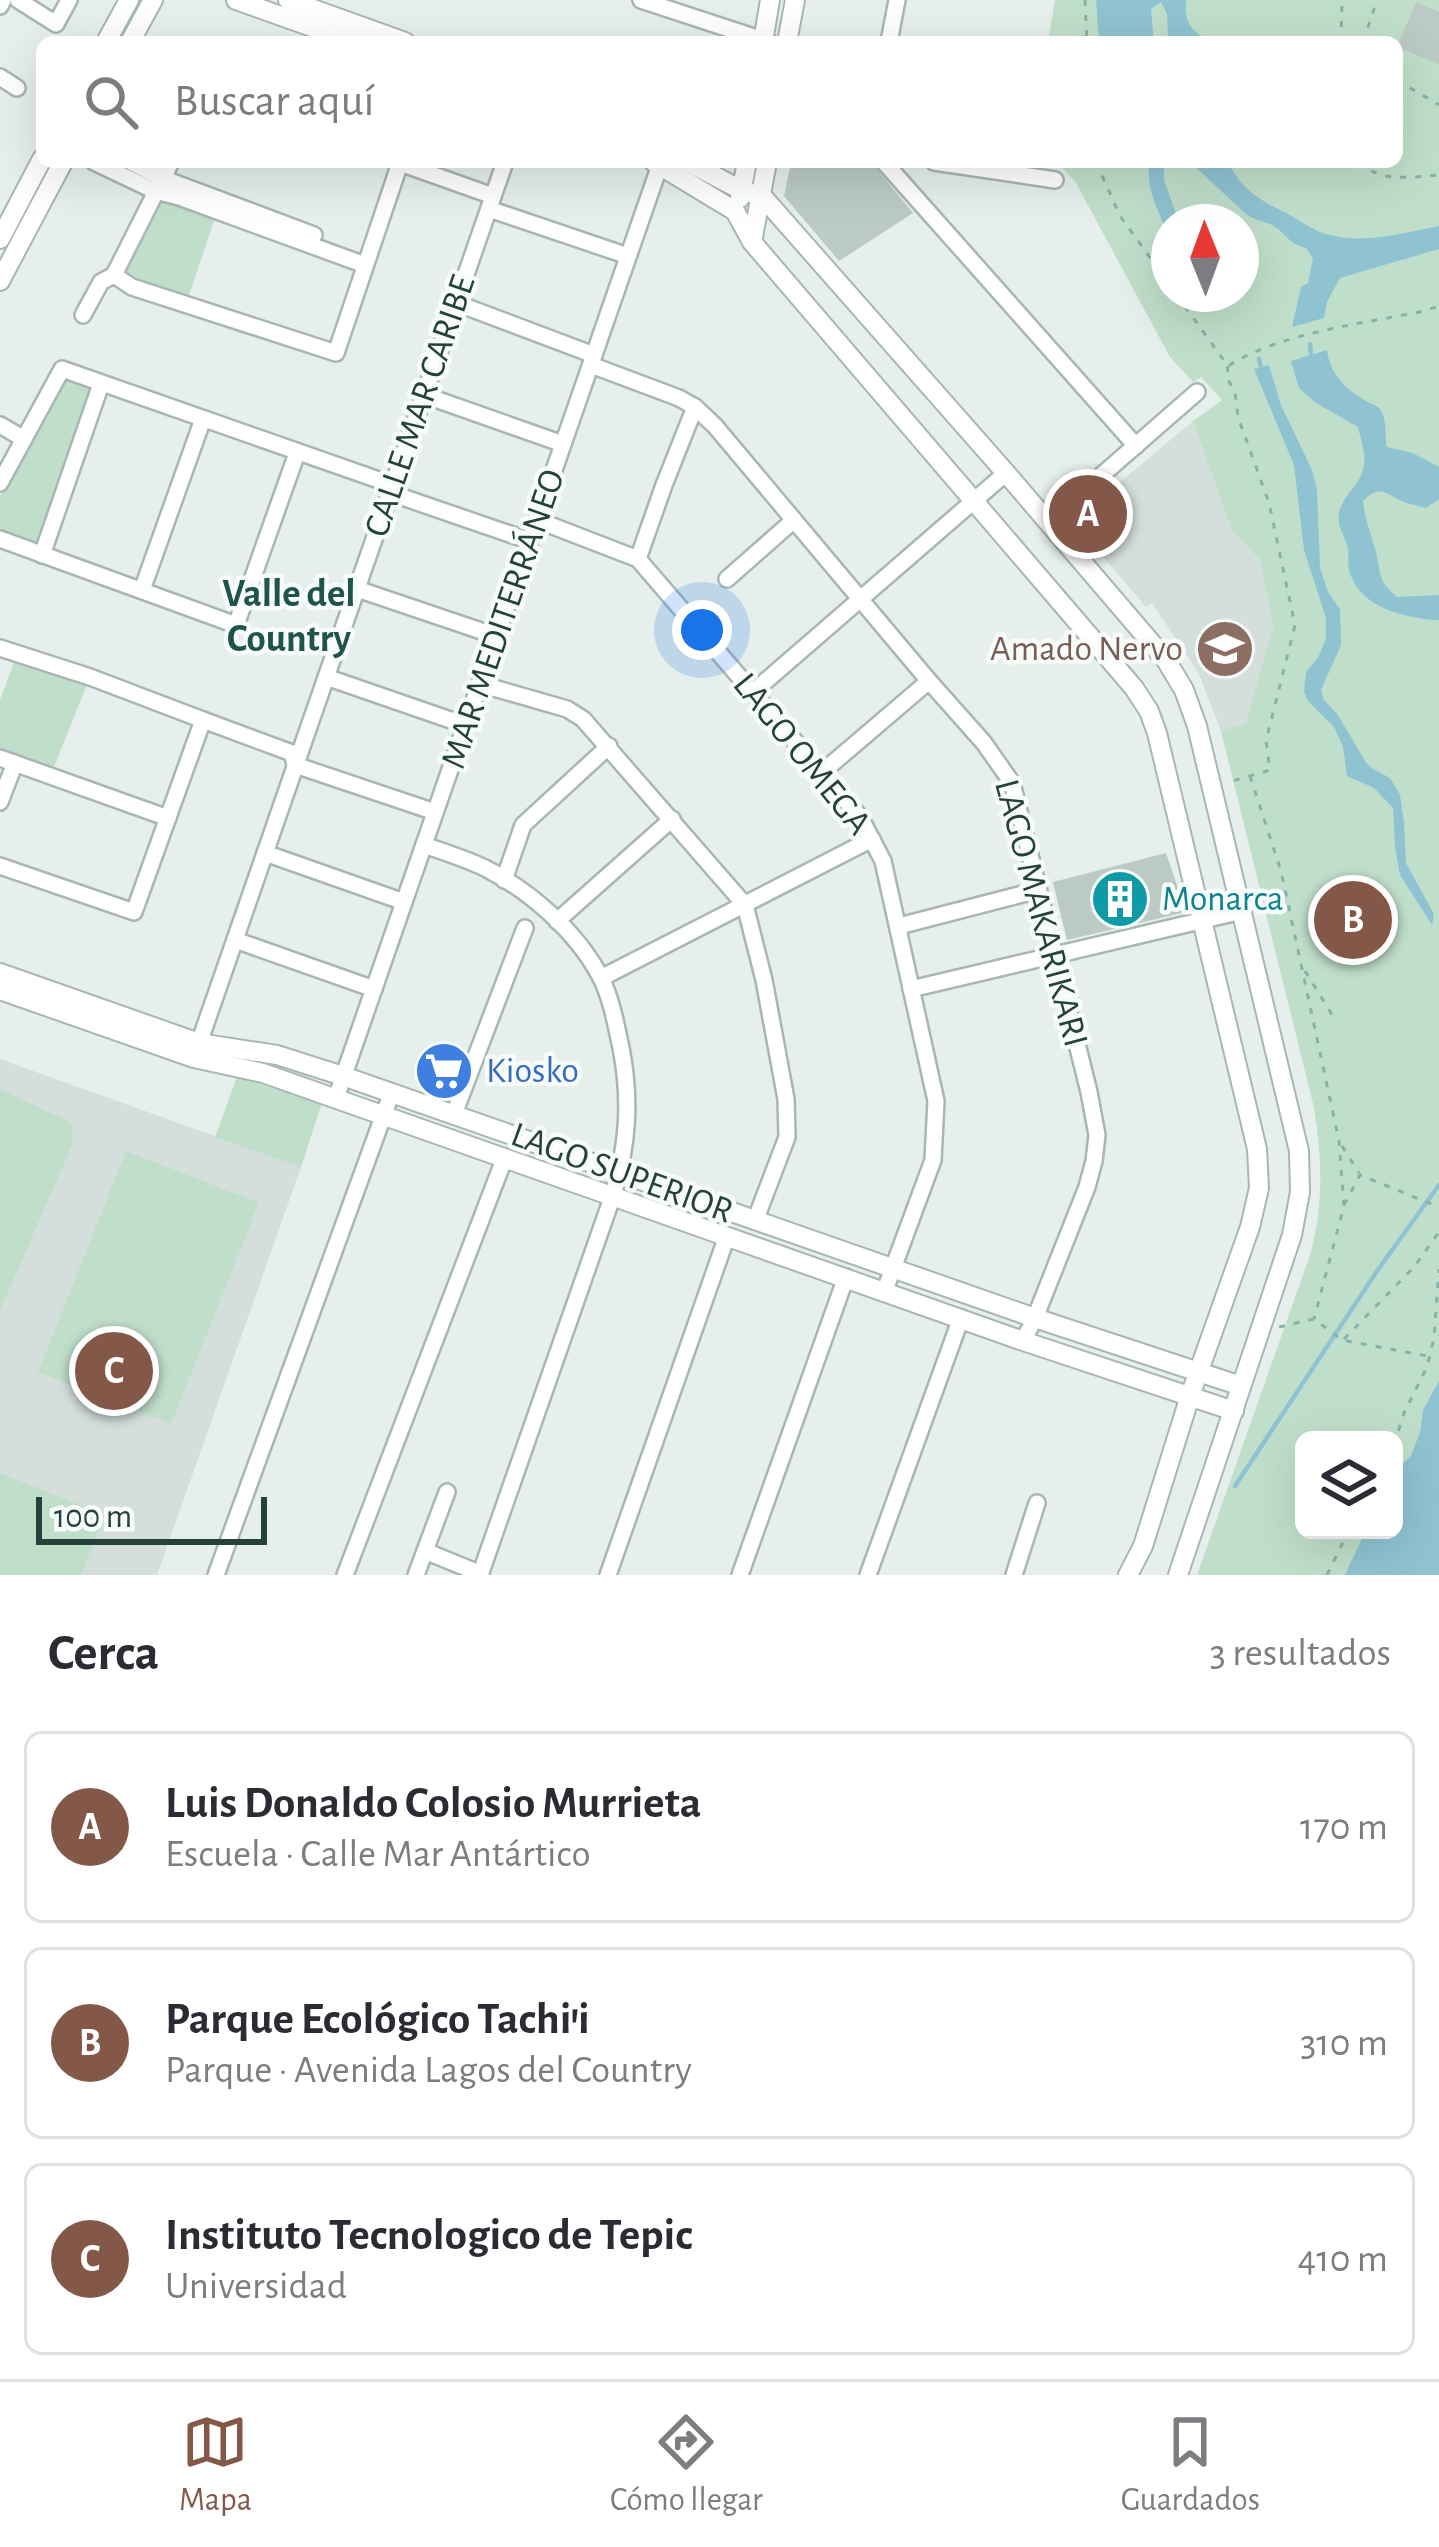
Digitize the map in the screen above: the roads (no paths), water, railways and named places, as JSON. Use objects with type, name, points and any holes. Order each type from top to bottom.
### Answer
[{"type":"street","points":[[18,0],[56,24],[69,0]]},
{"type":"street","points":[[109,36],[129,0]]},
{"type":"street","points":[[133,36],[153,0]]},
{"type":"street","points":[[236,0],[337,36]]},
{"type":"street","points":[[288,0],[387,36]]},
{"type":"street","points":[[641,0],[667,4],[752,36]]},
{"type":"street","points":[[766,36],[770,0]]},
{"type":"street","points":[[788,36],[794,0]]},
{"type":"street","points":[[890,36],[897,0]]},
{"type":"street","points":[[0,77],[17,88]]},
{"type":"street","points":[[0,239],[37,168]]},
{"type":"street","points":[[0,281],[60,168]]},
{"type":"street","points":[[112,168],[366,260]]},
{"type":"street","points":[[139,168],[159,184]]},
{"type":"street","points":[[83,315],[101,282],[114,275],[168,168]]},
{"type":"street","points":[[114,275],[132,287],[336,353],[397,168]]},
{"type":"street","points":[[411,168],[628,256]]},
{"type":"street","name":"CALLE MAR CARIBE","points":[[196,1051],[503,168]]},
{"type":"street","name":"MAR MEDITERRÁNEO","points":[[336,1098],[657,168]]},
{"type":"street","points":[[667,168],[735,211],[752,242],[1134,688],[1157,733],[1257,1149],[1259,1188],[1143,1546],[1128,1575]]},
{"type":"street","points":[[700,168],[752,193],[1006,472],[1166,660],[1198,726],[1299,1151],[1300,1192],[1292,1235],[1178,1575]]},
{"type":"street","points":[[747,168],[752,242]]},
{"type":"street","points":[[735,211],[752,193],[764,168]]},
{"type":"street","points":[[889,168],[1136,446]]},
{"type":"street","points":[[974,168],[1055,180]]},
{"type":"street","name":"LAGO MAKARIKARI","points":[[456,303],[695,407],[985,743],[1012,783],[1097,1135],[1087,1187],[1023,1341]]},
{"type":"street","points":[[0,483],[7,453],[24,439],[62,370],[393,485],[402,497],[530,541]]},
{"type":"street","points":[[42,555],[101,384]]},
{"type":"street","points":[[1048,523],[1197,392]]},
{"type":"street","points":[[424,395],[563,444]]},
{"type":"street","points":[[638,560],[695,407]]},
{"type":"street","points":[[142,590],[203,419]]},
{"type":"street","points":[[0,425],[24,439]]},
{"type":"street","points":[[0,539],[236,625],[297,453]]},
{"type":"street","points":[[754,692],[1006,472]]},
{"type":"street","name":"LAGO OMEGA","points":[[537,520],[638,560],[860,818],[883,860],[936,1101],[937,1125],[933,1160],[885,1290]]},
{"type":"street","points":[[727,579],[794,520]]},
{"type":"street","points":[[357,589],[496,636]]},
{"type":"street","points":[[0,648],[292,753],[296,765],[435,812]]},
{"type":"street","points":[[326,677],[465,725]]},
{"type":"street","points":[[820,774],[929,682]]},
{"type":"street","points":[[480,684],[567,709],[583,719],[745,904],[786,1099],[787,1137],[755,1220]]},
{"type":"street","points":[[0,866],[134,912],[203,720]]},
{"type":"street","points":[[504,880],[523,825],[609,746]]},
{"type":"street","points":[[0,802],[7,760],[168,818]]},
{"type":"street","points":[[557,922],[672,819]]},
{"type":"street","points":[[601,978],[872,838]]},
{"type":"street","points":[[424,844],[504,880],[557,922],[584,951],[601,978],[615,1019],[627,1077],[628,1111],[614,1195],[480,1574],[425,1551]]},
{"type":"street","points":[[265,853],[404,902]]},
{"type":"street","points":[[899,926],[1038,890]]},
{"type":"street","points":[[911,989],[1242,911]]},
{"type":"street","points":[[454,1114],[525,928]]},
{"type":"street","points":[[235,940],[374,989]]},
{"type":"street","name":"LAGO SUPERIOR","points":[[0,973],[196,1051],[277,1055],[344,1076],[1241,1386]]},
{"type":"street","name":"LAGO SUPERIOR","points":[[0,990],[263,1073],[1234,1411]]},
{"type":"street","points":[[216,1575],[392,1092]]},
{"type":"street","points":[[346,1575],[506,1157]]},
{"type":"street","points":[[608,1575],[727,1236]]},
{"type":"street","points":[[740,1575],[846,1277]]},
{"type":"street","points":[[868,1575],[961,1318]]},
{"type":"street","points":[[416,1575],[447,1492]]},
{"type":"street","points":[[1014,1575],[1037,1503]]},
{"type":"water","points":[[1096,0],[1186,0],[1188,21],[1201,36],[1168,36],[1161,2],[1151,9],[1153,36],[1099,36]]},
{"type":"water","points":[[1149,168],[1164,168],[1173,204],[1155,204]]},
{"type":"water","points":[[1196,168],[1232,168],[1266,203],[1322,233],[1369,238],[1439,226],[1439,249],[1340,278],[1324,318],[1292,327],[1313,258],[1274,226],[1259,220],[1259,204],[1235,204]]},
{"type":"water","points":[[1327,350],[1343,383],[1382,412],[1387,447],[1413,453],[1439,467],[1439,499],[1426,508],[1380,491],[1363,501],[1386,586],[1397,597],[1439,595],[1439,620],[1376,604],[1351,576],[1339,513],[1364,468],[1358,427],[1299,388],[1291,361]]},
{"type":"water","points":[[1269,365],[1281,405],[1312,470],[1320,568],[1340,609],[1341,645],[1321,690],[1365,761],[1390,778],[1400,795],[1406,863],[1434,914],[1432,925],[1400,875],[1393,808],[1374,788],[1347,776],[1334,727],[1304,692],[1306,672],[1326,638],[1326,618],[1304,550],[1294,465],[1254,369]]},
{"type":"water","points":[[1439,1381],[1439,1575],[1345,1575],[1362,1539],[1403,1539],[1403,1464],[1420,1432],[1423,1410]]},
{"type":"waterway","points":[[1310,344],[1311,355]]},
{"type":"waterway","points":[[1259,359],[1261,367]]},
{"type":"waterway","points":[[1235,1486],[1439,1185]]},
{"type":"place","name":"Luis Donaldo Colosio Murrieta","points":[[1088,514]]},
{"type":"place","name":"Amado Nervo","points":[[1225,649]]},
{"type":"place","name":"Monarca","points":[[1120,899]]},
{"type":"place","name":"Parque Ecológico Tachi'i","points":[[1353,920]]},
{"type":"place","name":"Kiosko","points":[[444,1071]]},
{"type":"place","name":"Instituto Tecnologico de Tepic","points":[[114,1371]]},
{"type":"district","name":"Valle del Country","points":[[289,616]]}]
